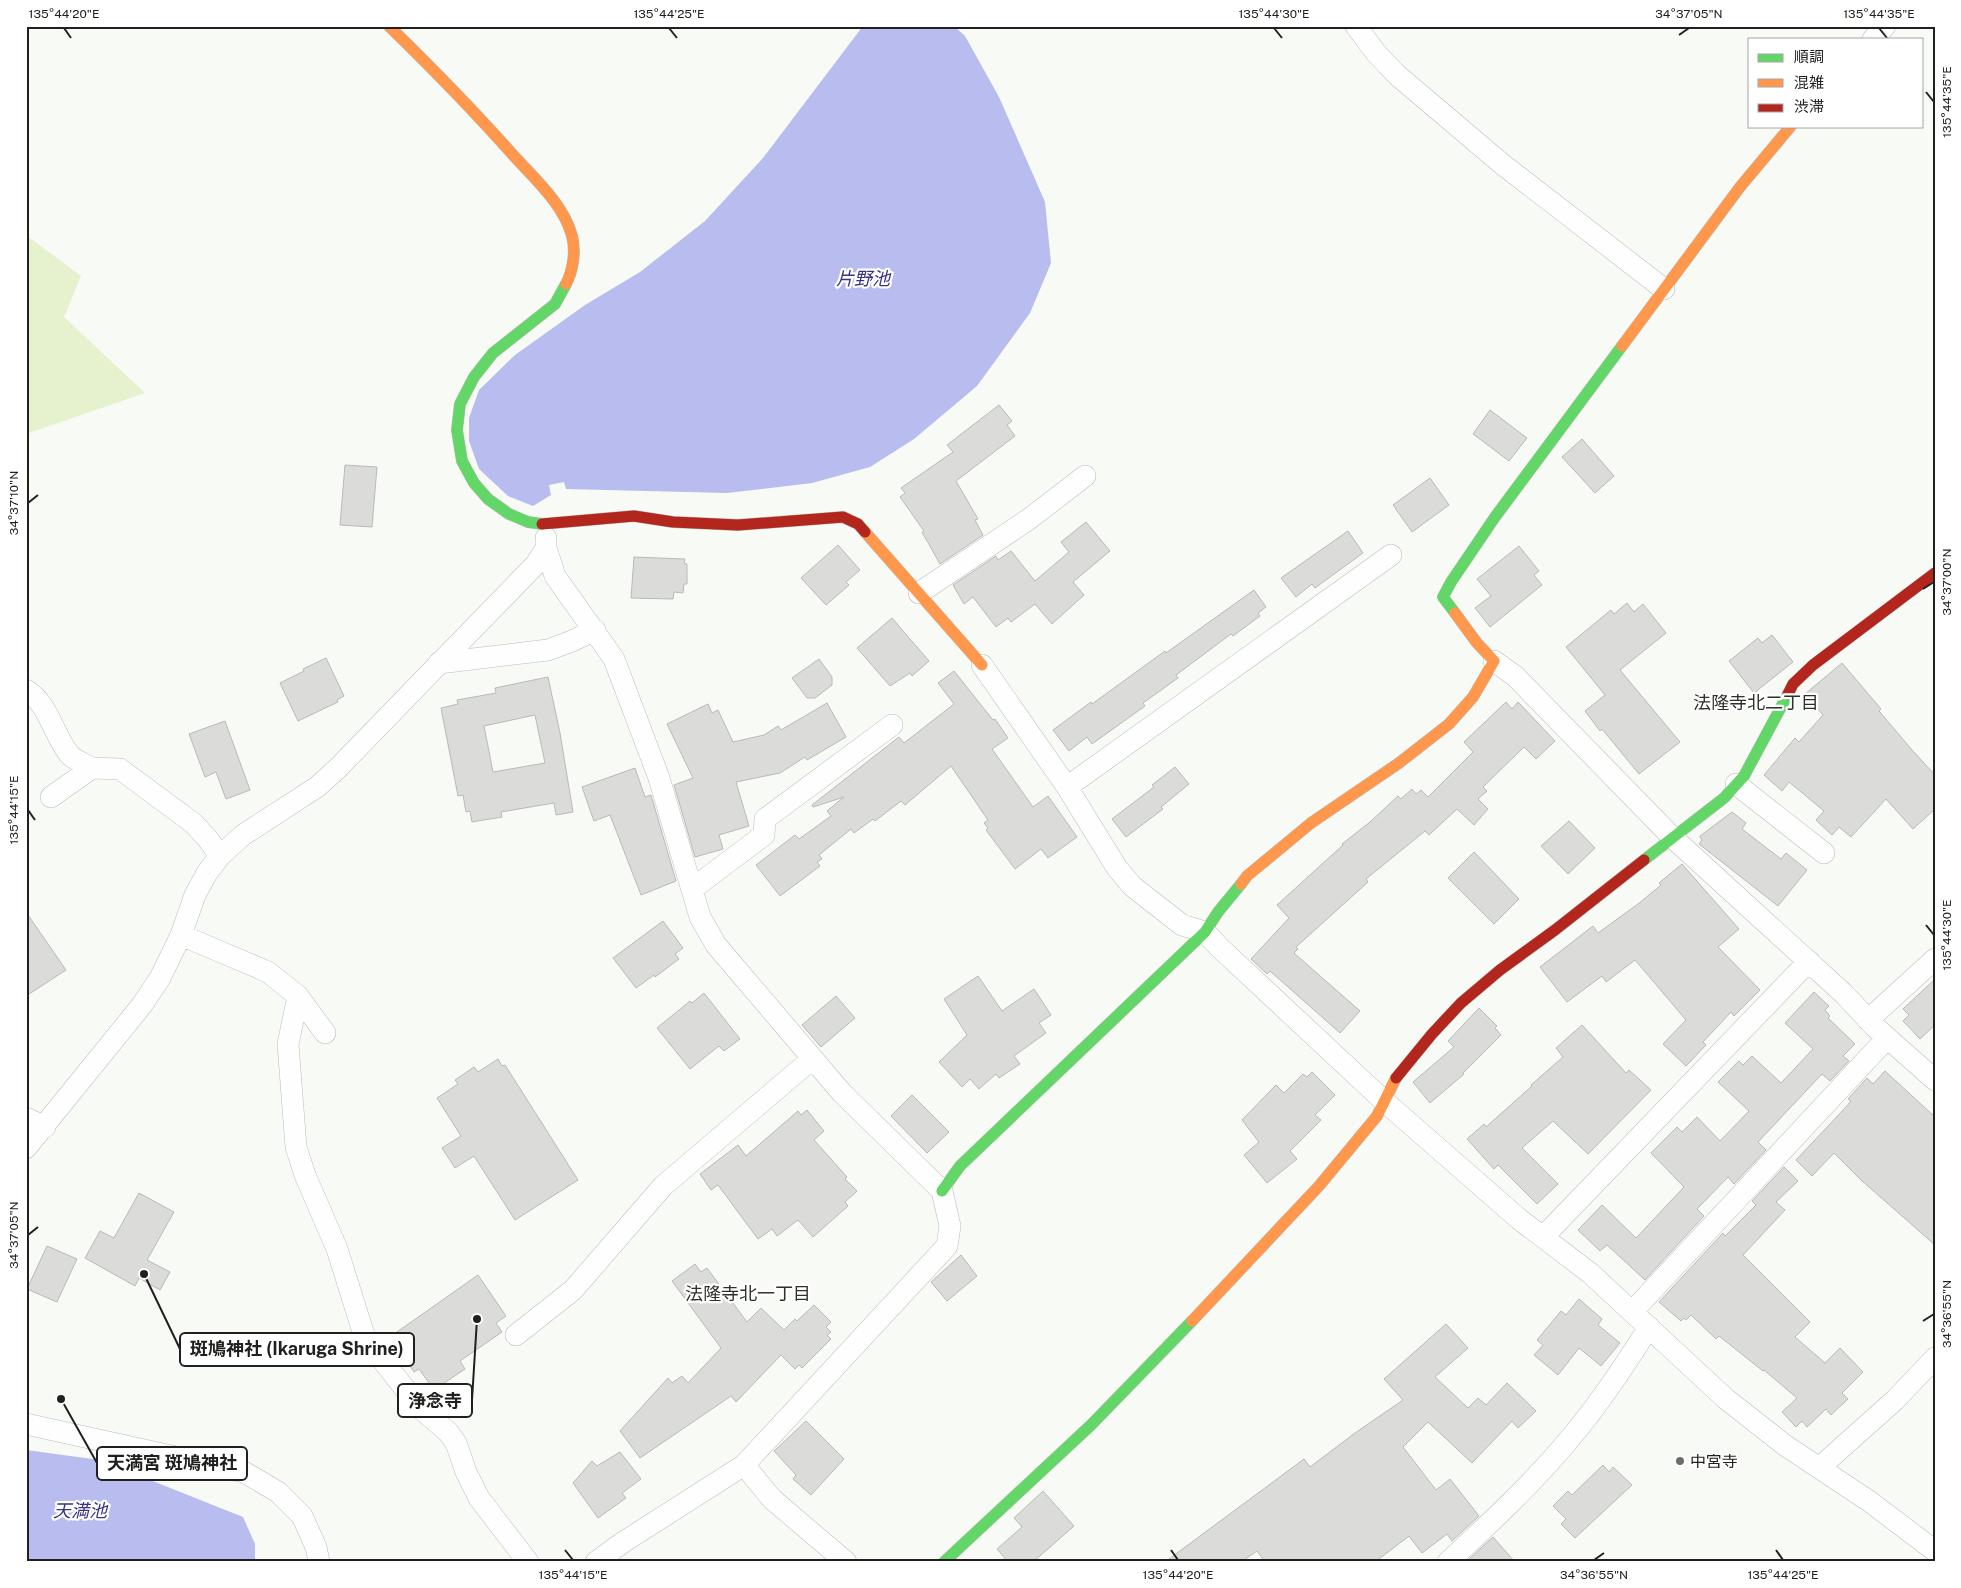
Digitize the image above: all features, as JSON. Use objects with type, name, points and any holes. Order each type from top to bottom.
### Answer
[{"type":"street","points":[[389,26],[458,95],[544,189],[562,213],[572,236],[573,259],[570,277],[555,304],[493,353],[474,377],[460,404],[457,430],[462,461],[474,483],[488,499],[509,514],[528,522],[546,524],[634,516],[673,522],[738,525],[843,517],[858,524],[982,665],[1067,787],[1117,868],[1132,886],[1182,925],[1205,932],[1384,1101],[1512,1213],[1590,1273],[1726,1399],[1786,1446],[1820,1467],[1935,1551]]},
{"type":"street","points":[[1356,26],[1376,53],[1397,75],[1502,164],[1664,289]]},
{"type":"street","points":[[1874,38],[1885,26]]},
{"type":"street","points":[[1789,128],[1740,187],[1495,517],[1451,582],[1444,597],[1477,643],[1494,661],[1515,676],[1673,838],[1809,961],[1887,1038],[1935,1080]]},
{"type":"street","points":[[919,593],[1029,518],[1085,476]]},
{"type":"street","points":[[546,524],[546,548],[555,576],[614,659],[633,706],[659,778],[700,917],[716,945],[842,1093],[942,1191],[950,1226],[948,1246],[744,1465],[622,1543],[596,1562]]},
{"type":"street","points":[[26,1148],[45,1128],[142,1005],[160,978],[182,935],[195,895],[220,856],[243,835],[317,787],[536,564],[546,548]]},
{"type":"street","points":[[1067,787],[1391,554]]},
{"type":"street","points":[[944,1562],[1091,1425],[1242,1270],[1330,1172],[1377,1116],[1401,1073],[1432,1034],[1461,1003],[1500,970],[1555,930],[1724,798],[1744,776],[1794,684],[1813,665],[1935,573]]},
{"type":"street","points":[[439,663],[548,650],[595,630]]},
{"type":"street","points":[[942,1191],[960,1166],[1205,932],[1218,912],[1247,876],[1311,823],[1399,763],[1449,724],[1473,696],[1494,661]]},
{"type":"street","points":[[26,690],[33,694],[47,713],[56,733],[70,755],[92,768],[120,770],[192,823],[207,838],[220,856]]},
{"type":"street","points":[[692,889],[764,835],[765,820],[892,725]]},
{"type":"street","points":[[51,797],[92,768]]},
{"type":"street","points":[[1736,784],[1824,853]]},
{"type":"street","points":[[182,935],[268,972],[298,996],[325,1033]]},
{"type":"street","points":[[1868,1020],[1935,959]]},
{"type":"street","points":[[1543,1237],[1809,961]]},
{"type":"street","points":[[298,996],[288,1044],[296,1147],[305,1175],[337,1249],[365,1338],[420,1408],[452,1438],[479,1498],[528,1562]]},
{"type":"street","points":[[1632,1312],[1887,1038]]},
{"type":"street","points":[[516,1335],[573,1290],[663,1186],[812,1059]]},
{"type":"street","points":[[26,1118],[45,1128]]},
{"type":"street","points":[[1448,1562],[1567,1443],[1621,1371],[1649,1327]]},
{"type":"street","points":[[1820,1467],[1895,1400],[1935,1358]]},
{"type":"street","points":[[26,1424],[244,1472],[278,1492],[302,1516],[316,1547],[319,1562]]},
{"type":"street","points":[[744,1465],[772,1499],[846,1562]]},
{"type":"green space","points":[[26,235],[81,276],[64,317],[145,393],[26,434]]},
{"type":"water","name":"片野池","points":[[863,26],[954,26],[965,36],[999,97],[1045,202],[1051,263],[1030,313],[977,386],[914,439],[870,467],[812,483],[727,493],[566,489],[564,482],[549,485],[551,495],[533,506],[508,496],[479,469],[469,441],[469,418],[479,390],[515,355],[585,305],[640,272],[705,221],[763,158]]},
{"type":"water","name":"天満池","points":[[26,1450],[100,1460],[243,1517],[255,1544],[255,1562],[26,1562]]},
{"type":"building","points":[[999,405],[1012,421],[1007,425],[1015,436],[956,481],[978,519],[975,520],[983,535],[940,564],[922,532],[924,531],[900,497],[905,493],[901,488],[953,452],[947,445]]},
{"type":"building","points":[[1490,410],[1527,438],[1509,461],[1473,434]]},
{"type":"building","points":[[1582,439],[1614,476],[1595,493],[1562,457]]},
{"type":"building","points":[[345,465],[377,467],[372,527],[340,525]]},
{"type":"building","points":[[1430,478],[1449,505],[1412,532],[1393,505]]},
{"type":"building","points":[[1086,522],[1110,551],[1073,582],[1084,595],[1052,624],[1035,604],[1011,622],[1008,618],[996,627],[973,597],[964,604],[953,585],[996,556],[998,560],[1011,551],[1035,581],[1069,552],[1061,542]]},
{"type":"building","points":[[1348,531],[1363,553],[1315,588],[1312,584],[1296,597],[1281,578]]},
{"type":"building","points":[[838,545],[860,570],[846,582],[849,585],[826,605],[801,578]]},
{"type":"building","points":[[1519,546],[1539,571],[1534,575],[1542,585],[1490,627],[1475,608],[1491,596],[1477,579]]},
{"type":"building","points":[[634,557],[685,559],[684,563],[687,564],[687,584],[684,584],[683,593],[674,592],[673,599],[631,598]]},
{"type":"building","points":[[1254,590],[1266,607],[1258,613],[1260,616],[1233,636],[1231,634],[1176,675],[1178,678],[1143,703],[1145,706],[1092,744],[1087,737],[1069,751],[1053,730]]},
{"type":"building","points":[[1627,603],[1634,612],[1643,604],[1666,633],[1620,670],[1680,742],[1639,774],[1602,729],[1600,731],[1585,711],[1605,695],[1566,647],[1611,610],[1614,614]]},
{"type":"building","points":[[892,618],[929,661],[912,676],[910,673],[890,686],[857,648]]},
{"type":"building","points":[[1772,635],[1793,662],[1754,693],[1729,661],[1758,638],[1762,643]]},
{"type":"building","points":[[326,658],[344,696],[337,700],[338,702],[298,721],[280,683]]},
{"type":"building","points":[[819,659],[832,677],[832,685],[815,698],[807,698],[792,678]]},
{"type":"building","points":[[1842,663],[1881,709],[1879,711],[1935,775],[1935,809],[1913,829],[1886,799],[1851,837],[1839,827],[1832,835],[1816,820],[1824,811],[1789,782],[1782,791],[1764,775],[1795,738],[1799,742],[1823,715],[1805,694]]},
{"type":"building","points":[[954,671],[993,720],[995,719],[1008,738],[992,749],[1033,807],[1048,796],[1077,837],[1048,858],[1041,849],[1015,869],[986,830],[988,828],[984,823],[988,820],[951,766],[905,805],[901,801],[875,821],[873,819],[854,833],[851,829],[819,855],[822,859],[817,862],[820,866],[780,896],[756,865],[795,835],[799,839],[831,816],[827,811],[844,797],[813,807],[812,805],[899,737],[904,743],[954,704],[938,683]]},
{"type":"building","points":[[548,677],[560,733],[573,812],[556,815],[554,803],[501,812],[502,817],[472,822],[470,811],[466,812],[463,795],[458,796],[441,708],[458,704],[457,700],[496,693],[495,688]],"holes":[[[535,715],[545,763],[493,772],[484,726]]]},
{"type":"building","points":[[1506,702],[1512,709],[1518,702],[1555,741],[1536,759],[1524,747],[1483,787],[1487,791],[1478,799],[1488,809],[1474,825],[1457,809],[1429,835],[1425,831],[1366,879],[1368,882],[1296,947],[1298,949],[1294,953],[1360,1011],[1340,1033],[1270,971],[1267,974],[1251,959],[1289,918],[1277,905],[1342,844],[1370,822],[1398,796],[1401,799],[1412,789],[1416,794],[1421,790],[1428,797],[1473,752],[1464,742]]},
{"type":"building","points":[[827,703],[846,737],[807,760],[805,757],[780,773],[736,782],[749,826],[719,835],[723,849],[695,857],[674,785],[693,778],[667,724],[708,704],[712,713],[718,710],[733,742],[764,735],[778,726],[781,730]]},
{"type":"building","points":[[225,721],[250,790],[226,799],[216,772],[205,777],[189,734]]},
{"type":"building","points":[[1175,767],[1189,784],[1161,807],[1163,809],[1126,837],[1112,819],[1154,787],[1152,785]]},
{"type":"building","points":[[635,768],[645,797],[651,795],[676,881],[641,895],[610,815],[594,821],[582,787]]},
{"type":"building","points":[[1732,812],[1746,823],[1742,829],[1781,859],[1786,853],[1807,870],[1778,906],[1699,844],[1702,840],[1700,836]]},
{"type":"building","points":[[1569,821],[1595,848],[1568,874],[1541,846]]},
{"type":"building","points":[[1474,852],[1519,899],[1494,924],[1448,878]]},
{"type":"building","points":[[1682,864],[1739,929],[1718,947],[1760,990],[1734,1016],[1731,1012],[1703,1042],[1706,1045],[1686,1066],[1663,1044],[1686,1020],[1635,960],[1606,982],[1602,976],[1567,1002],[1540,967],[1593,926],[1598,933],[1638,904]]},
{"type":"building","points":[[26,912],[66,970],[26,996]]},
{"type":"building","points":[[663,921],[683,948],[675,954],[679,959],[655,977],[654,975],[636,988],[613,958]]},
{"type":"building","points":[[978,976],[1002,1011],[1034,989],[1051,1015],[1039,1023],[1046,1033],[1014,1056],[1020,1064],[999,1078],[996,1074],[979,1089],[970,1079],[962,1087],[939,1062],[967,1035],[944,999]]},
{"type":"building","points":[[1935,979],[1935,1025],[1920,1039],[1903,1021],[1909,1015],[1903,1009]]},
{"type":"building","points":[[1814,992],[1829,1006],[1825,1010],[1830,1016],[1828,1018],[1855,1044],[1843,1056],[1849,1061],[1830,1081],[1822,1074],[1758,1142],[1766,1150],[1734,1184],[1728,1177],[1697,1209],[1704,1216],[1645,1280],[1607,1245],[1600,1251],[1578,1230],[1602,1205],[1636,1238],[1684,1187],[1651,1153],[1677,1127],[1682,1132],[1697,1117],[1720,1141],[1749,1111],[1718,1082],[1739,1061],[1743,1065],[1752,1056],[1781,1083],[1813,1049],[1785,1023]]},
{"type":"building","points":[[704,993],[740,1039],[724,1051],[719,1046],[690,1069],[657,1028],[690,1001],[692,1003]]},
{"type":"building","points":[[836,996],[855,1018],[821,1047],[802,1025]]},
{"type":"building","points":[[1479,1008],[1497,1026],[1495,1028],[1501,1035],[1464,1074],[1430,1103],[1413,1082],[1454,1047],[1448,1041]]},
{"type":"building","points":[[1582,1025],[1626,1073],[1629,1070],[1651,1090],[1588,1154],[1553,1121],[1522,1148],[1558,1184],[1537,1204],[1498,1165],[1494,1169],[1467,1139],[1484,1124],[1486,1127],[1563,1057],[1556,1048]]},
{"type":"building","points":[[498,1059],[502,1066],[505,1065],[578,1180],[515,1220],[474,1156],[455,1168],[442,1148],[461,1136],[437,1098],[458,1084],[455,1080],[474,1067],[478,1072]]},
{"type":"building","points":[[1885,1071],[1935,1117],[1935,1245],[1861,1180],[1834,1153],[1812,1176],[1796,1160],[1846,1107],[1851,1101],[1848,1099],[1867,1078],[1873,1084]]},
{"type":"building","points":[[1312,1072],[1335,1095],[1315,1115],[1321,1120],[1290,1151],[1297,1159],[1267,1183],[1244,1155],[1259,1142],[1242,1120],[1276,1085],[1284,1093],[1303,1074],[1307,1077]]},
{"type":"building","points":[[912,1095],[949,1132],[927,1153],[891,1116]]},
{"type":"building","points":[[807,1110],[824,1131],[814,1140],[857,1191],[845,1202],[848,1206],[813,1237],[798,1220],[777,1236],[772,1229],[758,1239],[718,1185],[711,1190],[700,1174],[738,1145],[746,1156],[798,1111],[801,1115]]},
{"type":"building","points":[[1784,1167],[1798,1181],[1776,1202],[1785,1210],[1743,1255],[1810,1322],[1795,1337],[1825,1363],[1840,1348],[1863,1372],[1842,1393],[1848,1399],[1831,1415],[1826,1409],[1807,1427],[1802,1421],[1796,1427],[1782,1412],[1797,1398],[1764,1370],[1719,1336],[1716,1339],[1691,1315],[1686,1320],[1684,1318],[1681,1321],[1659,1302],[1723,1233],[1725,1236],[1756,1205],[1752,1201]]},
{"type":"building","points":[[139,1193],[174,1212],[147,1260],[170,1272],[160,1290],[139,1278],[135,1286],[85,1258],[100,1231],[114,1238]]},
{"type":"building","points":[[47,1246],[77,1259],[57,1302],[27,1289]]},
{"type":"building","points":[[961,1255],[977,1276],[947,1301],[931,1282]]},
{"type":"building","points":[[695,1264],[701,1272],[707,1268],[747,1322],[761,1308],[784,1330],[814,1305],[831,1322],[826,1327],[831,1332],[827,1335],[831,1339],[802,1368],[799,1365],[795,1369],[781,1355],[736,1402],[731,1396],[640,1458],[620,1431],[668,1378],[672,1383],[682,1376],[688,1383],[721,1348],[672,1281]]},
{"type":"building","points":[[478,1275],[506,1316],[496,1323],[502,1332],[460,1361],[465,1369],[434,1390],[419,1369],[414,1372],[399,1350],[406,1345],[397,1332]]},
{"type":"building","points":[[1579,1299],[1602,1319],[1598,1325],[1620,1343],[1601,1366],[1579,1348],[1558,1375],[1534,1355],[1543,1345],[1537,1340],[1561,1311],[1566,1315]]},
{"type":"building","points":[[1446,1324],[1468,1348],[1435,1377],[1468,1408],[1478,1398],[1486,1405],[1507,1383],[1536,1411],[1518,1428],[1512,1421],[1472,1463],[1428,1422],[1403,1447],[1436,1490],[1450,1479],[1479,1516],[1452,1541],[1447,1534],[1422,1553],[1409,1536],[1375,1562],[1265,1562],[1257,1551],[1241,1562],[1165,1562],[1304,1459],[1310,1467],[1403,1400],[1384,1379]]},
{"type":"building","points":[[806,1421],[844,1459],[811,1495],[793,1479],[796,1475],[774,1451]]},
{"type":"building","points":[[620,1452],[641,1479],[622,1493],[626,1498],[598,1518],[573,1483],[592,1461],[597,1466]]},
{"type":"building","points":[[1603,1465],[1609,1472],[1613,1467],[1632,1485],[1575,1538],[1561,1524],[1566,1519],[1553,1506],[1568,1491],[1572,1495]]},
{"type":"building","points":[[1043,1491],[1074,1526],[1033,1562],[1008,1562],[997,1549],[1022,1527],[1014,1518]]},
{"type":"building","points":[[1493,1537],[1515,1562],[1470,1562],[1468,1560]]},
{"type":"traffic: fast","points":[[542,524],[528,522],[509,514],[488,499],[474,483],[462,461],[457,430],[460,404],[474,377],[493,353],[555,304],[566,284]]},
{"type":"traffic: fast","points":[[1455,613],[1443,597],[1451,582],[1495,517],[1622,346]]},
{"type":"traffic: fast","points":[[1644,860],[1724,798],[1744,776],[1788,694]]},
{"type":"traffic: fast","points":[[942,1191],[960,1166],[1205,932],[1218,912],[1241,884]]},
{"type":"traffic: fast","points":[[944,1562],[1091,1425],[1192,1321]]},
{"type":"traffic: slow","points":[[389,26],[468,106],[556,203],[568,225],[574,248],[573,261],[566,284]]},
{"type":"traffic: slow","points":[[1622,346],[1740,187],[1789,128]]},
{"type":"traffic: slow","points":[[865,532],[982,665]]},
{"type":"traffic: slow","points":[[1241,884],[1247,876],[1311,823],[1399,763],[1449,724],[1473,697],[1494,661],[1477,643],[1455,613]]},
{"type":"traffic: slow","points":[[1192,1321],[1319,1186],[1377,1116],[1396,1078]]},
{"type":"traffic: jam","points":[[542,524],[634,516],[673,522],[738,525],[843,517],[858,524],[865,532]]},
{"type":"traffic: jam","points":[[1788,694],[1793,684],[1813,665],[1935,573]]},
{"type":"traffic: jam","points":[[1396,1078],[1432,1034],[1461,1003],[1500,970],[1555,930],[1644,860]]},
{"type":"place","name":"斑鳩神社 (Ikaruga Shrine)","points":[[144,1274]]},
{"type":"place","name":"浄念寺","points":[[477,1319]]},
{"type":"place","name":"天満宮 斑鳩神社","points":[[61,1399]]},
{"type":"place","name":"中宮寺","points":[[1680,1461]]},
{"type":"district","name":"法隆寺北二丁目","points":[[1756,702]]},
{"type":"district","name":"法隆寺北一丁目","points":[[748,1293]]}]
